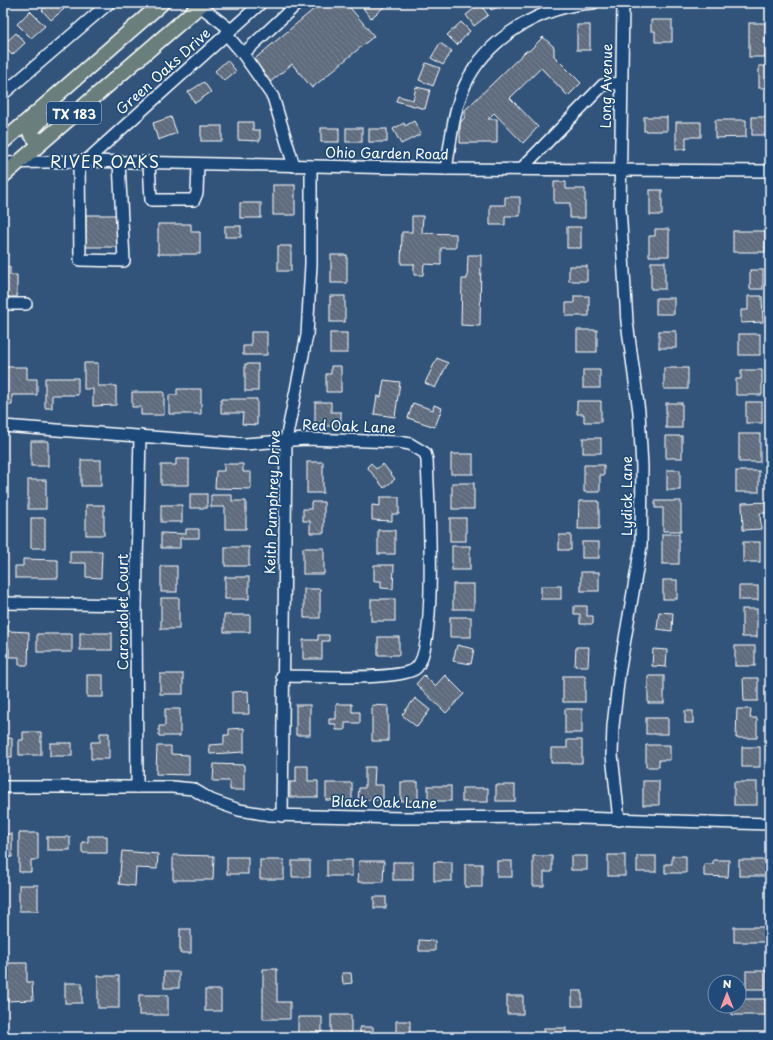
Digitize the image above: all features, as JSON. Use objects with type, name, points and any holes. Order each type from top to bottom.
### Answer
[{"type":"main road","name":"TX 183","points":[[3,142],[162,3]]},
{"type":"main road","name":"TX 183","points":[[3,176],[200,4]]},
{"type":"main road","points":[[44,140],[37,140],[33,138],[30,132],[35,124],[87,81],[86,70]]},
{"type":"street","points":[[3,94],[109,3]]},
{"type":"street","name":"Green Oaks Drive","points":[[82,161],[261,3]]},
{"type":"street","points":[[243,54],[298,3]]},
{"type":"street","points":[[446,169],[457,106],[465,85],[476,64],[501,40],[533,18],[576,4],[593,3]]},
{"type":"street","name":"Long Avenue","points":[[620,170],[623,3]]},
{"type":"street","points":[[200,4],[229,32],[273,97],[294,166]]},
{"type":"street","points":[[521,169],[603,85],[621,83]]},
{"type":"street","points":[[82,161],[80,260],[124,261],[120,162]]},
{"type":"street","name":"Ohio Garden Road","points":[[3,163],[82,161],[446,169],[770,171]]},
{"type":"street","points":[[149,163],[151,200],[194,200],[197,193],[198,164]]},
{"type":"street","name":"Keith Pumphrey Drive","points":[[282,816],[282,676],[286,440],[307,335],[312,264],[311,167]]},
{"type":"street","name":"Lydick Lane","points":[[619,820],[612,755],[613,726],[619,674],[640,546],[642,467],[639,412],[628,322],[620,206],[620,170]]},
{"type":"street","points":[[3,304],[26,304]]},
{"type":"street","name":"Red Oak Lane","points":[[3,426],[245,444],[304,439],[399,442],[410,444],[425,453],[427,460],[431,555],[430,607],[423,659],[415,669],[387,676],[282,676]]},
{"type":"street","name":"Carondolet Court","points":[[137,787],[136,605],[140,436]]},
{"type":"street","points":[[3,604],[136,605]]},
{"type":"street","name":"Black Oak Lane","points":[[3,787],[172,787],[193,790],[211,800],[239,810],[282,816],[548,818],[770,824]]},
{"type":"building","points":[[49,3],[59,3],[64,9],[51,20],[42,10]]},
{"type":"building","points":[[321,3],[346,3],[374,36],[312,88],[292,64],[269,83],[251,62]]},
{"type":"building","points":[[359,3],[389,3],[371,18]]},
{"type":"building","points":[[488,3],[507,3],[491,10]]},
{"type":"building","points":[[480,4],[488,15],[474,26],[466,15]]},
{"type":"building","points":[[30,11],[45,26],[31,38],[17,24]]},
{"type":"building","points":[[651,20],[672,20],[672,42],[655,42],[655,31],[651,31]]},
{"type":"building","points":[[461,22],[470,31],[457,45],[447,35]]},
{"type":"building","points":[[749,23],[765,23],[765,57],[749,57]]},
{"type":"building","points":[[577,25],[590,25],[590,50],[577,50]]},
{"type":"building","points":[[16,33],[25,43],[12,55],[3,45]]},
{"type":"building","points":[[543,37],[554,47],[554,56],[581,83],[568,96],[541,68],[510,98],[538,127],[523,143],[494,113],[488,119],[497,119],[497,143],[460,143],[460,123],[465,117],[465,110],[526,51],[529,51]]},
{"type":"building","points":[[440,43],[452,51],[443,65],[431,58]]},
{"type":"building","points":[[227,60],[236,71],[224,81],[215,71]]},
{"type":"building","points":[[426,63],[440,68],[433,86],[419,80]]},
{"type":"building","points":[[759,66],[770,66],[770,88],[759,88]]},
{"type":"building","points":[[204,82],[211,92],[195,103],[188,92]]},
{"type":"building","points":[[416,87],[430,90],[425,109],[396,101],[398,96],[413,100]]},
{"type":"building","points":[[171,117],[177,133],[158,140],[153,123]]},
{"type":"building","points":[[644,117],[667,117],[667,131],[644,131]]},
{"type":"building","points":[[752,117],[770,117],[770,135],[752,135]]},
{"type":"building","points":[[715,120],[746,120],[746,137],[715,138]]},
{"type":"building","points":[[414,121],[421,134],[401,144],[393,129],[404,123],[405,126]]},
{"type":"building","points":[[238,122],[253,122],[253,130],[260,130],[260,141],[238,140]]},
{"type":"building","points":[[676,122],[701,122],[701,137],[686,137],[686,149],[676,149]]},
{"type":"building","points":[[201,126],[222,126],[222,141],[201,141]]},
{"type":"building","points":[[321,128],[339,128],[339,142],[321,142]]},
{"type":"building","points":[[346,128],[362,128],[362,142],[346,142]]},
{"type":"building","points":[[369,129],[387,129],[387,142],[369,142]]},
{"type":"building","points":[[554,182],[566,182],[566,189],[585,189],[585,218],[570,218],[570,203],[554,203]]},
{"type":"building","points":[[273,185],[295,185],[295,215],[273,215]]},
{"type":"building","points":[[650,190],[662,190],[662,215],[650,215]]},
{"type":"building","points":[[505,197],[520,197],[520,216],[505,216],[505,225],[490,225],[490,205],[505,205]]},
{"type":"building","points":[[240,203],[261,203],[261,218],[240,218]]},
{"type":"building","points":[[86,215],[119,215],[119,247],[86,247]]},
{"type":"building","points":[[412,216],[423,216],[422,233],[456,234],[456,248],[441,248],[441,265],[424,264],[423,275],[414,275],[414,264],[401,264],[402,232],[412,232]]},
{"type":"building","points":[[158,224],[191,224],[191,232],[200,232],[200,254],[158,254]]},
{"type":"building","points":[[225,226],[241,226],[241,237],[225,237]]},
{"type":"building","points":[[567,227],[581,227],[581,248],[567,248]]},
{"type":"building","points":[[655,229],[669,229],[669,256],[649,256],[649,236],[655,236]]},
{"type":"building","points":[[733,231],[765,231],[765,252],[733,252]]},
{"type":"building","points":[[278,246],[291,246],[291,271],[278,271]]},
{"type":"building","points":[[331,255],[347,255],[347,283],[331,283]]},
{"type":"building","points":[[468,255],[481,255],[480,326],[461,325],[462,279],[467,279]]},
{"type":"building","points":[[651,262],[665,262],[665,289],[651,289]]},
{"type":"building","points":[[569,266],[587,266],[587,281],[569,281]]},
{"type":"building","points":[[3,267],[10,267],[10,275],[17,275],[17,297],[3,297]]},
{"type":"building","points":[[750,270],[763,270],[763,289],[750,289]]},
{"type":"building","points":[[330,296],[345,296],[345,322],[330,322]]},
{"type":"building","points":[[574,296],[589,296],[589,316],[566,316],[566,303],[574,303]]},
{"type":"building","points":[[748,296],[762,296],[763,322],[741,323],[741,310],[748,310]]},
{"type":"building","points":[[656,298],[674,298],[674,314],[656,314]]},
{"type":"building","points":[[577,330],[597,330],[597,352],[577,352]]},
{"type":"building","points":[[659,331],[676,331],[676,348],[659,348]]},
{"type":"building","points":[[251,332],[267,332],[267,355],[243,355],[243,346],[251,346]]},
{"type":"building","points":[[330,333],[347,333],[347,353],[330,353]]},
{"type":"building","points":[[739,334],[760,334],[760,355],[739,355]]},
{"type":"building","points":[[437,358],[448,363],[435,388],[425,383]]},
{"type":"building","points":[[84,363],[98,363],[98,386],[116,386],[116,405],[93,406],[93,389],[84,389]]},
{"type":"building","points":[[245,364],[258,364],[258,391],[245,391]]},
{"type":"building","points":[[331,366],[341,366],[341,392],[326,392],[326,374],[331,374]]},
{"type":"building","points":[[3,367],[27,367],[27,379],[37,379],[37,395],[12,395],[12,405],[3,405]]},
{"type":"building","points":[[664,368],[688,368],[688,389],[664,389]]},
{"type":"building","points":[[583,370],[600,370],[600,388],[583,388]]},
{"type":"building","points":[[741,370],[762,370],[762,395],[736,395],[736,379],[741,379]]},
{"type":"building","points":[[45,378],[78,378],[78,395],[52,395],[52,408],[45,408]]},
{"type":"building","points":[[384,380],[400,382],[395,417],[374,414],[377,396],[381,397]]},
{"type":"building","points":[[177,389],[201,389],[201,414],[169,414],[169,395],[177,395]]},
{"type":"building","points":[[132,392],[164,392],[164,415],[141,415],[141,407],[132,407]]},
{"type":"building","points":[[221,399],[257,399],[257,425],[242,424],[243,413],[221,413]]},
{"type":"building","points":[[577,401],[601,401],[601,422],[584,422],[584,414],[577,414]]},
{"type":"building","points":[[315,402],[331,402],[331,412],[341,412],[341,426],[315,426]]},
{"type":"building","points":[[746,402],[762,402],[762,423],[746,423]]},
{"type":"building","points":[[413,403],[433,410],[434,405],[442,408],[435,427],[408,418]]},
{"type":"building","points":[[666,403],[682,403],[682,428],[666,428]]},
{"type":"building","points":[[739,434],[760,434],[760,462],[739,462]]},
{"type":"building","points":[[666,436],[682,436],[682,458],[666,458]]},
{"type":"building","points":[[583,438],[601,438],[601,453],[583,453]]},
{"type":"building","points":[[31,441],[48,441],[48,466],[31,466]]},
{"type":"building","points":[[451,454],[473,454],[473,474],[451,474]]},
{"type":"building","points":[[176,459],[189,459],[189,485],[161,485],[161,465],[176,465]]},
{"type":"building","points":[[81,460],[101,460],[101,486],[81,486]]},
{"type":"building","points":[[307,462],[323,462],[323,493],[307,493]]},
{"type":"building","points":[[371,463],[376,469],[383,464],[395,479],[384,488],[367,467]]},
{"type":"building","points":[[224,464],[243,464],[243,472],[251,472],[251,489],[215,488],[216,471],[224,471]]},
{"type":"building","points":[[584,465],[604,465],[604,475],[600,475],[600,492],[584,492]]},
{"type":"building","points":[[667,470],[680,470],[680,490],[667,490]]},
{"type":"building","points":[[736,471],[759,471],[759,492],[736,492]]},
{"type":"building","points":[[28,480],[46,480],[46,509],[28,509]]},
{"type":"building","points":[[452,483],[474,483],[474,509],[452,509]]},
{"type":"building","points":[[190,494],[207,494],[207,508],[190,508]]},
{"type":"building","points":[[211,495],[232,495],[232,501],[246,501],[246,529],[225,529],[225,507],[211,507]]},
{"type":"building","points":[[380,497],[399,497],[399,514],[392,514],[392,521],[372,520],[372,505],[380,506]]},
{"type":"building","points":[[579,501],[599,501],[599,529],[578,529]]},
{"type":"building","points":[[655,501],[681,501],[681,531],[663,531],[663,508],[655,508]]},
{"type":"building","points":[[311,502],[324,502],[324,533],[310,533],[310,521],[303,521],[303,509],[311,509]]},
{"type":"building","points":[[770,502],[770,513],[760,513],[761,529],[743,530],[742,503]]},
{"type":"building","points":[[86,505],[104,505],[104,535],[86,535]]},
{"type":"building","points":[[161,505],[182,505],[182,522],[161,522]]},
{"type":"building","points":[[31,518],[45,518],[45,548],[31,548]]},
{"type":"building","points":[[450,518],[466,518],[466,541],[450,541]]},
{"type":"building","points":[[186,529],[199,529],[199,538],[180,538],[180,548],[161,548],[161,533],[186,534]]},
{"type":"building","points":[[378,530],[395,530],[395,554],[378,554]]},
{"type":"building","points":[[662,534],[679,534],[679,564],[662,564]]},
{"type":"building","points":[[559,535],[571,535],[571,550],[559,550]]},
{"type":"building","points":[[582,542],[599,542],[599,558],[582,558]]},
{"type":"building","points":[[743,542],[760,542],[760,562],[743,562]]},
{"type":"building","points":[[452,546],[470,546],[470,570],[452,570]]},
{"type":"building","points":[[225,547],[249,547],[249,566],[225,566]]},
{"type":"building","points":[[303,548],[324,548],[324,574],[303,574]]},
{"type":"building","points":[[70,551],[102,551],[101,578],[86,577],[86,563],[70,563]]},
{"type":"building","points":[[23,559],[58,560],[58,578],[15,578],[15,566],[23,566]]},
{"type":"building","points":[[374,565],[394,565],[393,589],[381,588],[381,581],[374,581]]},
{"type":"building","points":[[161,566],[177,566],[177,592],[161,592]]},
{"type":"building","points":[[581,572],[599,572],[599,591],[581,591]]},
{"type":"building","points":[[225,577],[249,577],[249,599],[225,599]]},
{"type":"building","points":[[663,580],[677,580],[677,599],[663,599]]},
{"type":"building","points":[[453,584],[474,584],[474,609],[453,609]]},
{"type":"building","points":[[541,586],[561,586],[561,599],[541,599]]},
{"type":"building","points":[[739,586],[758,586],[758,600],[739,600]]},
{"type":"building","points":[[304,589],[320,589],[320,618],[304,618]]},
{"type":"building","points":[[161,598],[179,598],[179,629],[161,629]]},
{"type":"building","points":[[371,599],[395,599],[395,621],[371,621]]},
{"type":"building","points":[[574,606],[587,606],[587,616],[593,616],[593,624],[580,624],[580,614],[574,614]]},
{"type":"building","points":[[742,609],[757,609],[757,637],[742,637]]},
{"type":"building","points":[[659,612],[673,613],[672,631],[657,629]]},
{"type":"building","points":[[224,615],[250,615],[250,632],[224,632]]},
{"type":"building","points":[[450,617],[471,617],[471,637],[450,637]]},
{"type":"building","points":[[3,623],[8,623],[8,631],[29,632],[28,665],[19,665],[19,657],[9,657],[9,648],[3,647]]},
{"type":"building","points":[[80,633],[112,633],[112,650],[80,650]]},
{"type":"building","points":[[37,634],[72,634],[72,652],[37,652]]},
{"type":"building","points":[[318,635],[329,635],[329,641],[322,641],[322,659],[303,659],[303,640],[318,640]]},
{"type":"building","points":[[378,637],[399,637],[399,655],[378,655]]},
{"type":"building","points":[[457,645],[474,649],[471,664],[453,661]]},
{"type":"building","points":[[735,646],[755,646],[755,666],[735,666]]},
{"type":"building","points":[[576,647],[589,647],[588,666],[575,666]]},
{"type":"building","points":[[653,649],[667,650],[666,667],[652,666]]},
{"type":"building","points":[[160,674],[183,674],[183,694],[160,694]]},
{"type":"building","points":[[87,675],[103,675],[103,697],[87,697]]},
{"type":"building","points":[[424,675],[435,686],[445,675],[464,694],[446,713],[416,684]]},
{"type":"building","points":[[563,676],[585,676],[585,702],[563,702]]},
{"type":"building","points":[[648,676],[664,676],[664,703],[648,703]]},
{"type":"building","points":[[743,678],[758,678],[758,701],[744,701]]},
{"type":"building","points":[[248,691],[249,714],[232,714],[232,692]]},
{"type":"building","points":[[415,698],[430,710],[417,727],[402,715]]},
{"type":"building","points":[[336,704],[352,704],[352,712],[360,712],[360,723],[345,723],[345,730],[336,730],[336,724],[329,724],[329,719],[336,719]]},
{"type":"building","points":[[296,705],[310,705],[310,735],[296,735]]},
{"type":"building","points":[[372,705],[388,706],[388,741],[372,741]]},
{"type":"building","points":[[165,709],[180,709],[180,736],[159,736],[159,726],[165,726]]},
{"type":"building","points":[[565,709],[582,709],[582,733],[565,733]]},
{"type":"building","points":[[737,709],[751,709],[750,718],[757,718],[757,738],[736,738]]},
{"type":"building","points":[[685,711],[693,711],[693,723],[685,723]]},
{"type":"building","points":[[646,718],[668,718],[668,734],[646,734]]},
{"type":"building","points":[[244,728],[244,752],[210,754],[209,745],[224,744],[224,735],[229,735],[229,729]]},
{"type":"building","points":[[23,732],[41,732],[41,755],[19,755],[19,740],[23,740]]},
{"type":"building","points":[[100,733],[109,733],[109,759],[91,759],[91,742],[100,742]]},
{"type":"building","points":[[3,738],[12,738],[12,757],[3,757]]},
{"type":"building","points":[[567,740],[582,740],[582,763],[551,763],[551,748],[567,748]]},
{"type":"building","points":[[50,743],[72,743],[72,756],[50,756]]},
{"type":"building","points":[[646,745],[670,745],[670,760],[659,760],[659,767],[646,767]]},
{"type":"building","points":[[157,746],[171,746],[171,754],[189,755],[189,775],[156,774]]},
{"type":"building","points":[[742,747],[760,747],[760,767],[742,767]]},
{"type":"building","points":[[214,764],[244,765],[244,790],[230,790],[230,781],[213,781]]},
{"type":"building","points":[[296,766],[308,766],[308,781],[318,781],[318,797],[290,797],[290,782],[296,782]]},
{"type":"building","points":[[365,767],[375,767],[374,785],[383,785],[383,800],[358,800],[359,788],[365,788]]},
{"type":"building","points":[[643,781],[659,781],[659,805],[643,805]]},
{"type":"building","points":[[401,782],[418,782],[418,801],[401,801]]},
{"type":"building","points":[[734,782],[757,782],[757,805],[734,805]]},
{"type":"building","points":[[326,783],[352,783],[352,800],[326,800]]},
{"type":"building","points":[[496,785],[515,785],[515,801],[496,801]]},
{"type":"building","points":[[428,786],[451,786],[451,801],[428,801]]},
{"type":"building","points":[[462,788],[488,788],[488,802],[462,802]]},
{"type":"building","points":[[19,833],[38,833],[38,860],[31,860],[31,872],[19,872]]},
{"type":"building","points":[[3,834],[12,834],[12,857],[3,858]]},
{"type":"building","points":[[88,836],[107,836],[107,853],[82,853],[82,842],[88,842]]},
{"type":"building","points":[[47,837],[70,837],[70,850],[47,850]]},
{"type":"building","points":[[122,851],[158,854],[157,869],[136,868],[135,886],[119,884]]},
{"type":"building","points":[[173,855],[214,856],[213,880],[173,880]]},
{"type":"building","points":[[608,855],[625,855],[625,876],[608,876]]},
{"type":"building","points":[[533,856],[552,856],[552,872],[544,872],[544,886],[533,886]]},
{"type":"building","points":[[571,856],[587,856],[587,870],[571,870]]},
{"type":"building","points":[[637,856],[656,856],[656,872],[637,872]]},
{"type":"building","points":[[672,856],[686,856],[686,873],[665,873],[665,864],[672,864]]},
{"type":"building","points":[[227,857],[248,857],[248,874],[227,874]]},
{"type":"building","points":[[260,860],[284,860],[284,879],[260,879]]},
{"type":"building","points":[[327,860],[352,860],[352,876],[327,876]]},
{"type":"building","points":[[713,860],[729,860],[728,877],[704,876],[704,864],[713,864]]},
{"type":"building","points":[[739,860],[770,860],[770,876],[739,876]]},
{"type":"building","points":[[292,861],[310,861],[310,877],[292,877]]},
{"type":"building","points":[[359,861],[384,861],[383,882],[358,882]]},
{"type":"building","points":[[497,861],[512,861],[512,877],[497,877]]},
{"type":"building","points":[[393,862],[413,862],[413,880],[393,880]]},
{"type":"building","points":[[434,862],[452,862],[452,881],[434,881]]},
{"type":"building","points":[[465,864],[482,864],[482,887],[465,887]]},
{"type":"building","points":[[19,885],[38,885],[38,911],[19,911]]},
{"type":"building","points":[[374,897],[386,897],[386,908],[374,908]]},
{"type":"building","points":[[734,927],[767,927],[767,942],[734,942]]},
{"type":"building","points":[[180,929],[191,929],[191,953],[180,953]]},
{"type":"building","points":[[419,940],[435,941],[435,951],[419,951]]},
{"type":"building","points":[[4,963],[27,963],[27,982],[32,982],[33,1000],[5,1001]]},
{"type":"building","points":[[263,969],[277,969],[277,1002],[290,1002],[290,1019],[263,1019]]},
{"type":"building","points":[[746,971],[767,971],[767,989],[747,989]]},
{"type":"building","points":[[164,972],[179,972],[179,988],[164,988]]},
{"type":"building","points":[[342,973],[351,973],[352,983],[343,984]]},
{"type":"building","points":[[98,976],[119,976],[119,1008],[98,1008]]},
{"type":"building","points":[[65,983],[82,983],[82,1003],[65,1003]]},
{"type":"building","points":[[205,990],[221,990],[221,1011],[205,1011]]},
{"type":"building","points":[[572,991],[582,991],[582,1006],[572,1006]]},
{"type":"building","points":[[139,995],[168,995],[168,1015],[139,1015]]},
{"type":"building","points":[[507,996],[523,996],[523,1014],[507,1014]]},
{"type":"building","points":[[747,999],[765,999],[765,1015],[732,1015],[747,1014]]},
{"type":"building","points":[[331,1015],[351,1015],[351,1037],[331,1037]]},
{"type":"building","points":[[298,1017],[322,1017],[322,1032],[311,1032],[311,1037],[298,1037]]},
{"type":"building","points":[[396,1021],[410,1021],[410,1037],[389,1037],[389,1034],[396,1034]]},
{"type":"building","points":[[360,1027],[373,1027],[373,1037],[360,1037]]},
{"type":"building","points":[[544,1028],[566,1028],[566,1037],[544,1037]]},
{"type":"building","points":[[478,1035],[513,1035],[513,1037],[478,1037]]},
{"type":"district","name":"RIVER OAKS","points":[[105,161]]}]
